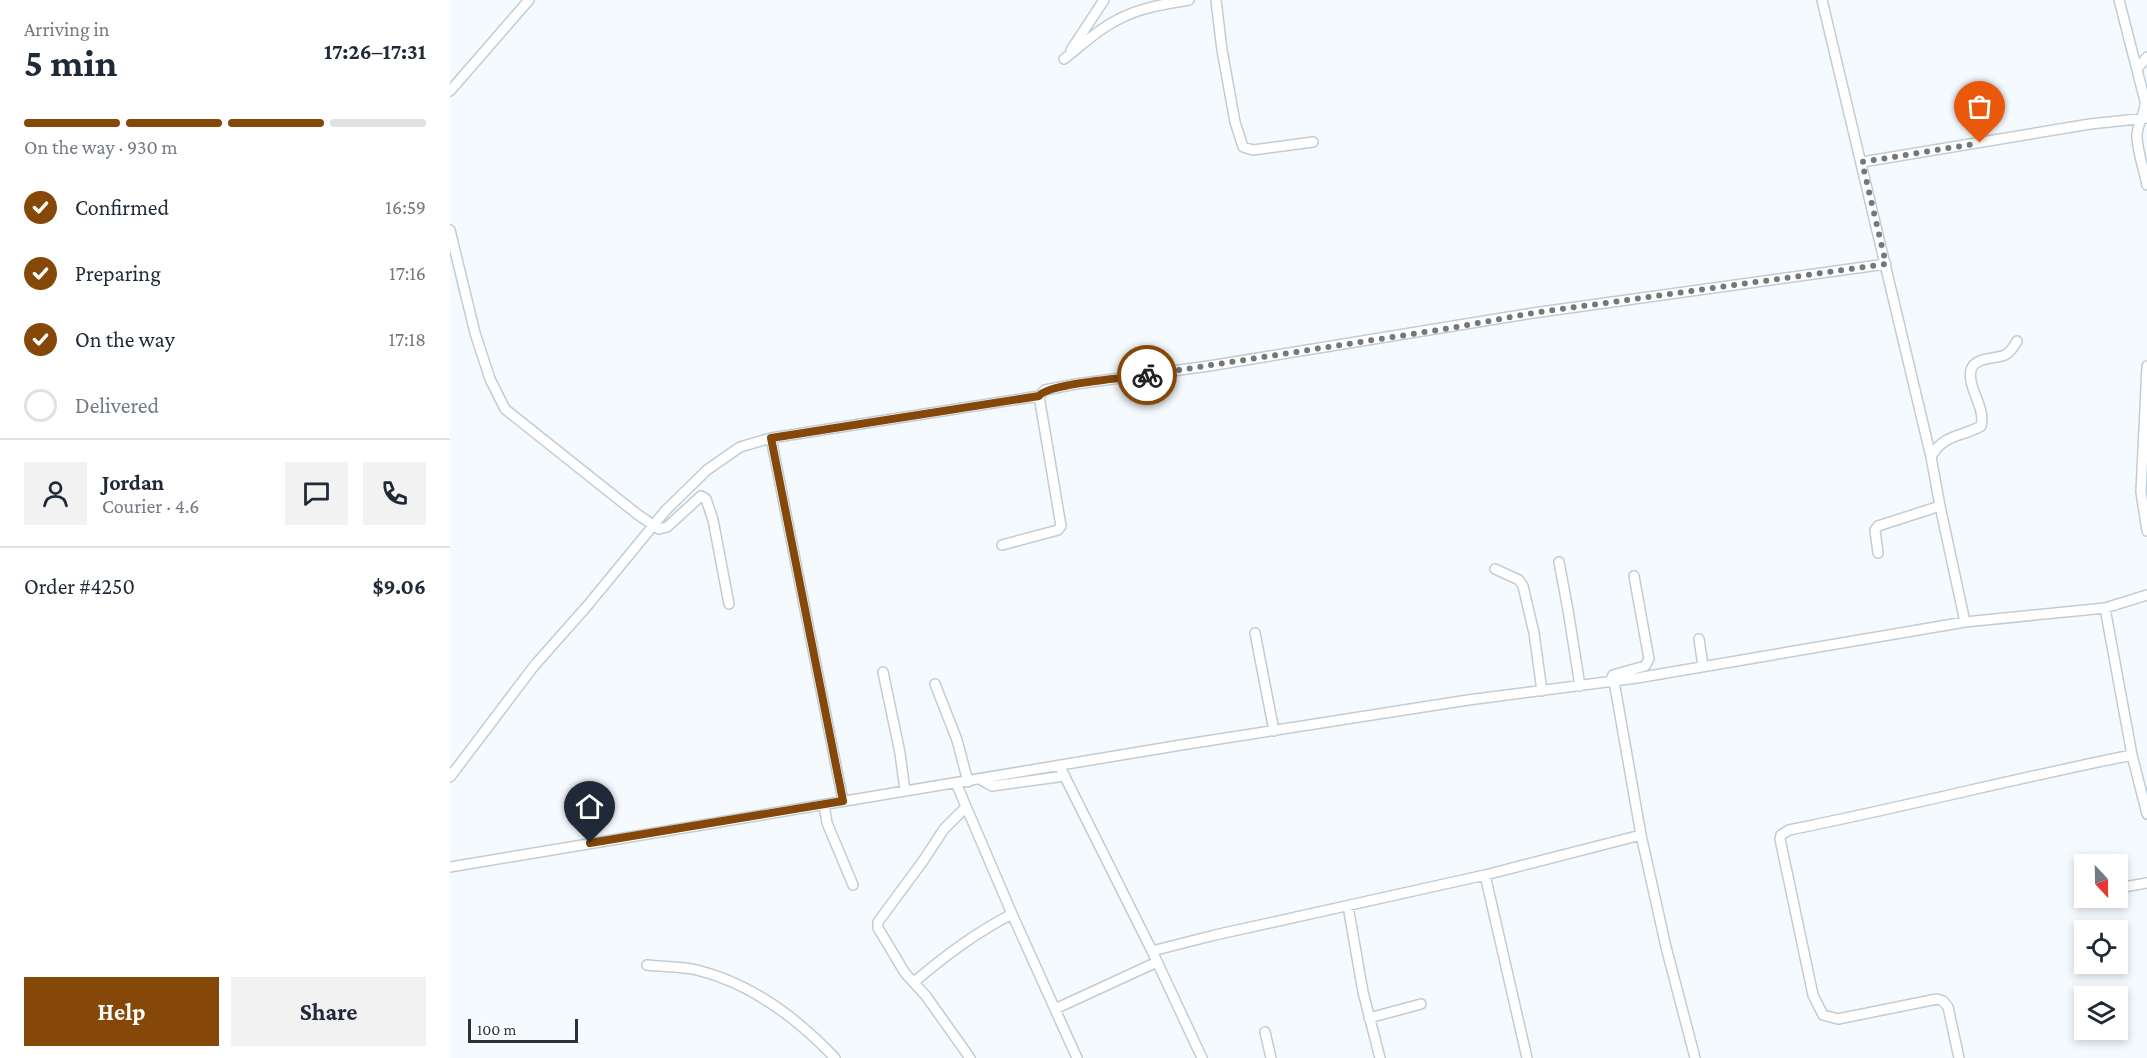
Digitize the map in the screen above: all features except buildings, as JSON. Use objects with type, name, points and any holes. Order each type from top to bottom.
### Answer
[{"type":"street","points":[[450,91],[529,0]]},
{"type":"street","points":[[1104,0],[1064,60],[1096,33],[1117,20],[1160,5],[1189,0]]},
{"type":"street","points":[[1216,0],[1235,122],[1243,147],[1253,150],[1313,142]]},
{"type":"street","points":[[1822,0],[1931,457],[1965,622]]},
{"type":"street","points":[[2119,0],[2145,101],[2146,109],[2144,118],[2138,124],[2137,138],[2147,185]]},
{"type":"street","points":[[2137,69],[2147,57]]},
{"type":"street","points":[[1862,162],[2090,124],[2144,118]]},
{"type":"street","points":[[450,230],[475,333],[490,379],[505,409],[659,529],[667,526],[701,496],[706,499],[713,520],[729,604]]},
{"type":"street","points":[[450,777],[534,666],[653,526],[707,470],[740,447],[771,438],[1039,396],[1045,390],[1076,384],[1209,366],[1533,313],[1886,264]]},
{"type":"street","points":[[1931,457],[1937,446],[1981,426],[1983,418],[1972,380],[1973,365],[1982,360],[2005,355],[2017,341]]},
{"type":"street","points":[[2147,366],[2141,492],[2147,531]]},
{"type":"street","points":[[1002,545],[1058,530],[1061,526],[1039,396]]},
{"type":"street","points":[[771,438],[843,801]]},
{"type":"street","points":[[1878,553],[1876,528],[1940,506]]},
{"type":"street","points":[[1559,562],[1580,686]]},
{"type":"street","points":[[1495,569],[1519,580],[1523,586],[1534,633],[1542,691]]},
{"type":"street","points":[[1634,576],[1649,659],[1645,666],[1613,675],[1612,681],[1641,835],[1666,947],[1695,1058]]},
{"type":"street","points":[[450,867],[1059,765],[1612,681],[1965,622],[2105,608],[2147,595]]},
{"type":"street","points":[[2105,608],[2132,754],[2147,814]]},
{"type":"street","points":[[1255,633],[1274,731]]},
{"type":"street","points":[[1699,639],[1703,666]]},
{"type":"street","points":[[884,672],[900,753],[904,791]]},
{"type":"street","points":[[935,684],[957,740],[968,782]]},
{"type":"street","points":[[1959,1058],[1947,1007],[1943,1001],[1930,999],[1838,1019],[1823,1015],[1813,995],[1786,871],[1781,835],[1789,830],[1889,810],[2132,754]]},
{"type":"street","points":[[1059,765],[1152,951],[1202,1058]]},
{"type":"street","points":[[980,779],[992,786],[1065,776]]},
{"type":"street","points":[[956,783],[1077,1058]]},
{"type":"street","points":[[824,805],[827,823],[853,885]]},
{"type":"street","points":[[966,807],[944,828],[878,922],[878,928],[905,974],[926,996],[970,1058]]},
{"type":"street","points":[[1152,951],[1485,875],[1641,835]]},
{"type":"street","points":[[1485,875],[1527,1058]]},
{"type":"street","points":[[2128,886],[2147,883]]},
{"type":"street","points":[[1348,906],[1363,992],[1380,1058]]},
{"type":"street","points":[[914,982],[955,948],[1012,914]]},
{"type":"street","points":[[1055,1010],[1157,962]]},
{"type":"street","points":[[647,965],[695,969],[742,985],[808,1031],[835,1058]]},
{"type":"street","points":[[1370,1018],[1421,1004]]},
{"type":"street","points":[[1265,1032],[1271,1058]]},
{"type":"way so far","points":[[1147,375],[1451,328],[1533,313],[1886,264],[1862,162],[1980,143]]},
{"type":"route","points":[[590,843],[843,801],[771,438],[1039,396],[1045,390],[1147,375]]}]
